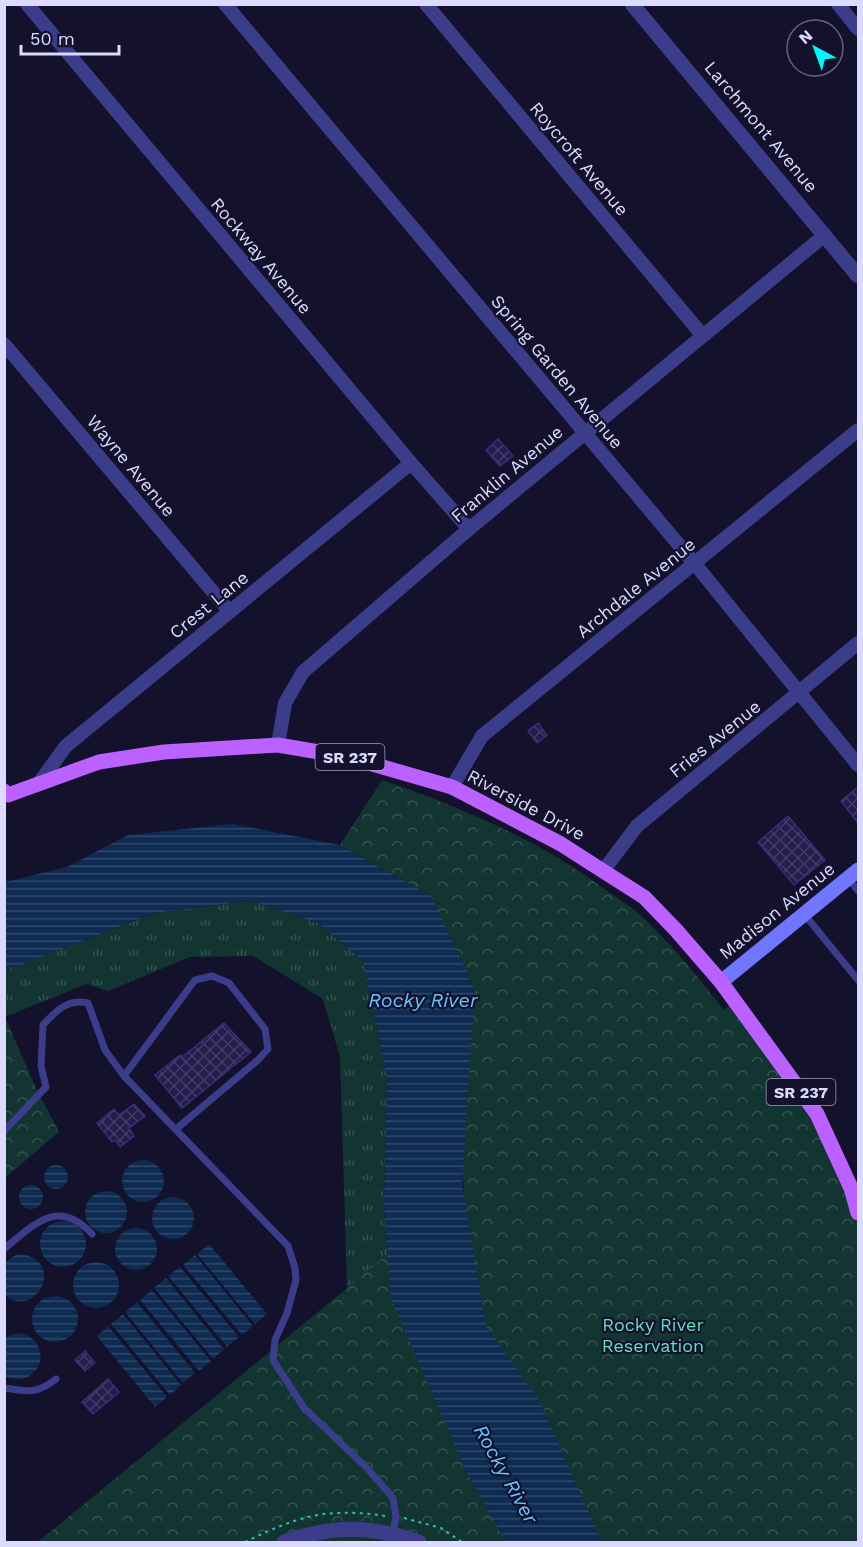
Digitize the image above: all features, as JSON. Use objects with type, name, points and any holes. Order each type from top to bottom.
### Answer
[{"type":"main road","name":"Riverside Drive","points":[[6,794],[99,762],[154,753],[278,745],[348,756],[452,788],[561,844],[644,897],[676,930],[721,982],[817,1114],[855,1187],[858,1214]]},
{"type":"main road","name":"Madison Avenue","points":[[721,982],[853,874]]},
{"type":"street","name":"Rockway Avenue","points":[[27,4],[411,463],[470,529]]},
{"type":"street","name":"Spring Garden Avenue","points":[[225,4],[695,564],[858,765]]},
{"type":"street","name":"Roycroft Avenue","points":[[426,4],[703,336]]},
{"type":"street","name":"Larchmont Avenue","points":[[632,4],[858,276]]},
{"type":"street","points":[[838,4],[858,29]]},
{"type":"street","name":"Franklin Avenue","points":[[278,745],[285,703],[303,672],[584,433],[825,235]]},
{"type":"street","name":"Wayne Avenue","points":[[4,344],[230,612]]},
{"type":"street","name":"Archdale Avenue","points":[[452,788],[482,736],[858,430]]},
{"type":"street","name":"Crest Lane","points":[[39,783],[66,746],[411,463]]},
{"type":"street","name":"Fries Avenue","points":[[603,871],[637,826],[858,643]]},
{"type":"street","points":[[284,1542],[340,1528],[393,1533],[419,1542]]},
{"type":"lane","points":[[853,874],[858,891]]},
{"type":"lane","points":[[804,914],[858,980]]},
{"type":"lane","points":[[124,1076],[195,980],[212,976],[229,983],[265,1029],[268,1049],[176,1129]]},
{"type":"lane","points":[[4,1131],[46,1087],[41,1066],[43,1025],[61,1007],[79,1001],[88,1003],[105,1050],[124,1076],[288,1246],[296,1280],[287,1313],[275,1340],[273,1360],[304,1408],[366,1468],[393,1498],[396,1517],[393,1533]]},
{"type":"lane","points":[[4,1249],[27,1230],[52,1216],[72,1216],[92,1234]]},
{"type":"lane","points":[[5,1388],[31,1392],[46,1387],[56,1379]]},
{"type":"green space","name":"Rocky River Reservation","points":[[382,780],[470,813],[527,840],[580,872],[631,908],[673,948],[724,1010],[734,1001],[804,1097],[843,1175],[858,1224],[858,1542],[38,1542],[464,1192],[431,896],[340,845]]},
{"type":"green space","points":[[250,901],[318,923],[363,961],[387,1078],[384,1207],[388,1255],[347,1289],[340,1057],[323,999],[253,956],[190,957],[108,991],[86,984],[5,1017],[4,1015],[4,971],[155,913]]},
{"type":"green space","points":[[4,1015],[36,1088],[59,1132],[5,1178]]},
{"type":"water","name":"Rocky River","points":[[233,824],[340,845],[431,896],[475,990],[462,1183],[486,1326],[539,1400],[602,1542],[506,1542],[466,1471],[391,1299],[384,1207],[387,1078],[363,961],[318,923],[250,901],[154,913],[5,971],[5,882],[67,867],[128,835]]},
{"type":"water","points":[[143,1160],[158,1166],[164,1181],[158,1196],[143,1202],[128,1196],[122,1181],[128,1166]]},
{"type":"water","points":[[56,1165],[61,1166],[67,1172],[67,1182],[61,1188],[56,1189],[51,1188],[45,1182],[44,1177],[45,1172],[51,1166]]},
{"type":"water","points":[[31,1185],[39,1189],[43,1197],[39,1205],[31,1209],[23,1205],[19,1197],[23,1189]]},
{"type":"water","points":[[106,1191],[121,1197],[127,1212],[121,1227],[106,1233],[91,1227],[85,1212],[91,1197]]},
{"type":"water","points":[[173,1197],[188,1203],[194,1218],[188,1233],[173,1239],[158,1233],[152,1218],[158,1203]]},
{"type":"water","points":[[63,1221],[72,1222],[79,1228],[85,1235],[85,1253],[79,1260],[72,1266],[63,1267],[54,1266],[47,1260],[41,1253],[40,1244],[41,1235],[47,1228],[54,1222]]},
{"type":"water","points":[[136,1228],[151,1234],[157,1249],[151,1264],[136,1270],[121,1264],[115,1249],[121,1234]]},
{"type":"water","points":[[209,1244],[267,1314],[255,1324],[197,1254]]},
{"type":"water","points":[[21,1254],[35,1259],[42,1268],[44,1278],[35,1296],[26,1301],[15,1301],[4,1294],[5,1262]]},
{"type":"water","points":[[195,1255],[253,1326],[242,1335],[183,1265]]},
{"type":"water","points":[[96,1262],[105,1263],[112,1269],[118,1276],[118,1294],[112,1301],[105,1307],[96,1308],[87,1307],[80,1301],[74,1294],[73,1285],[74,1276],[80,1269],[87,1263]]},
{"type":"water","points":[[180,1267],[239,1337],[227,1347],[168,1276]]},
{"type":"water","points":[[166,1278],[224,1349],[213,1359],[154,1288]]},
{"type":"water","points":[[152,1290],[211,1361],[199,1371],[140,1300]]},
{"type":"water","points":[[55,1296],[64,1297],[71,1303],[77,1310],[77,1328],[71,1335],[64,1341],[55,1342],[46,1341],[39,1335],[33,1328],[32,1319],[33,1310],[39,1303],[46,1297]]},
{"type":"water","points":[[137,1302],[195,1373],[183,1383],[125,1312]]},
{"type":"water","points":[[123,1314],[181,1385],[170,1395],[111,1324]]},
{"type":"water","points":[[108,1326],[167,1397],[155,1407],[97,1336]]},
{"type":"water","points":[[18,1333],[35,1341],[41,1359],[36,1370],[22,1379],[4,1376],[5,1337]]},
{"type":"building","points":[[498,439],[513,456],[500,466],[486,450]]},
{"type":"building","points":[[538,723],[547,735],[537,743],[528,731]]},
{"type":"building","points":[[858,787],[858,823],[841,801]]},
{"type":"building","points":[[788,816],[825,860],[794,885],[758,842]]},
{"type":"building","points":[[224,1023],[251,1052],[182,1108],[155,1075],[180,1055],[182,1057]]},
{"type":"building","points":[[134,1104],[145,1116],[129,1128],[134,1136],[120,1147],[115,1140],[112,1142],[97,1123],[114,1109],[119,1115]]},
{"type":"building","points":[[85,1351],[95,1363],[85,1371],[75,1360]]},
{"type":"building","points":[[108,1379],[119,1392],[93,1414],[82,1402]]}]
